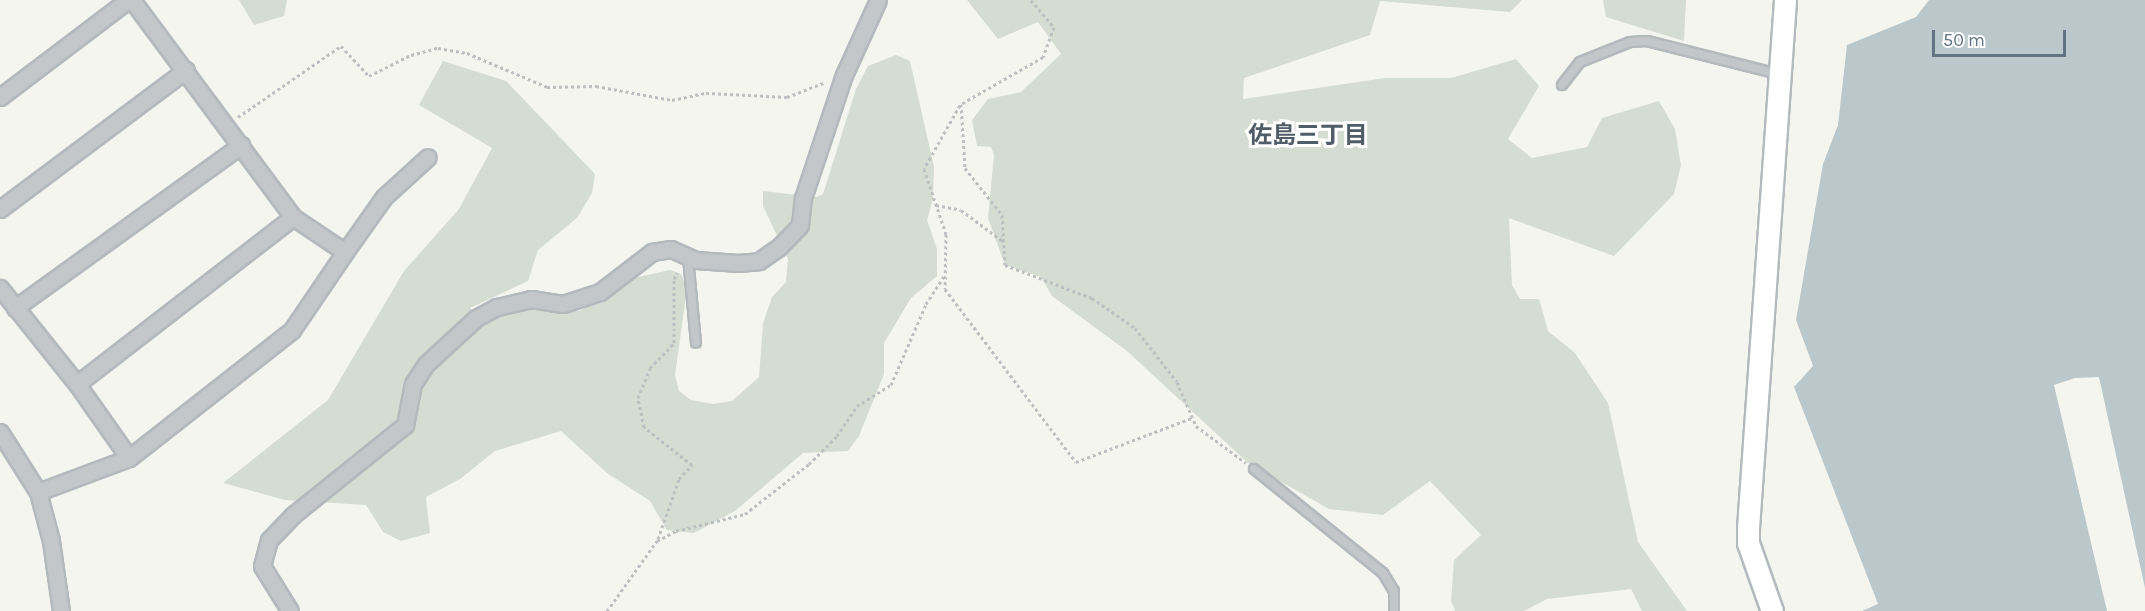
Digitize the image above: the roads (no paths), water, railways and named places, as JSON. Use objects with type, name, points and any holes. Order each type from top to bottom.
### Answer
[{"type":"street","points":[[0,97],[128,0]]},
{"type":"street","points":[[132,0],[293,217],[345,252]]},
{"type":"street","points":[[291,611],[262,566],[269,540],[293,515],[405,425],[417,378],[426,364],[476,318],[497,307],[531,299],[563,304],[600,292],[652,252],[671,249],[688,256],[738,263],[759,261],[800,225],[803,198],[844,75],[878,0]]},
{"type":"street","points":[[1772,611],[1748,543],[1748,528],[1785,0]]},
{"type":"street","points":[[0,209],[186,70]]},
{"type":"street","points":[[15,308],[241,145]]},
{"type":"street","points":[[38,492],[129,458],[292,330],[384,197],[428,157]]},
{"type":"street","points":[[77,384],[293,217]]},
{"type":"street","points":[[0,288],[77,384],[129,458]]},
{"type":"street","points":[[0,432],[38,492],[51,542],[61,611]]},
{"type":"lane","points":[[1562,85],[1580,62],[1630,42],[1647,41],[1780,75]]},
{"type":"lane","points":[[688,256],[696,343]]},
{"type":"lane","points":[[1254,470],[1383,573],[1394,591],[1394,611]]},
{"type":"district","name":"佐島三丁目","points":[[1308,136]]}]
